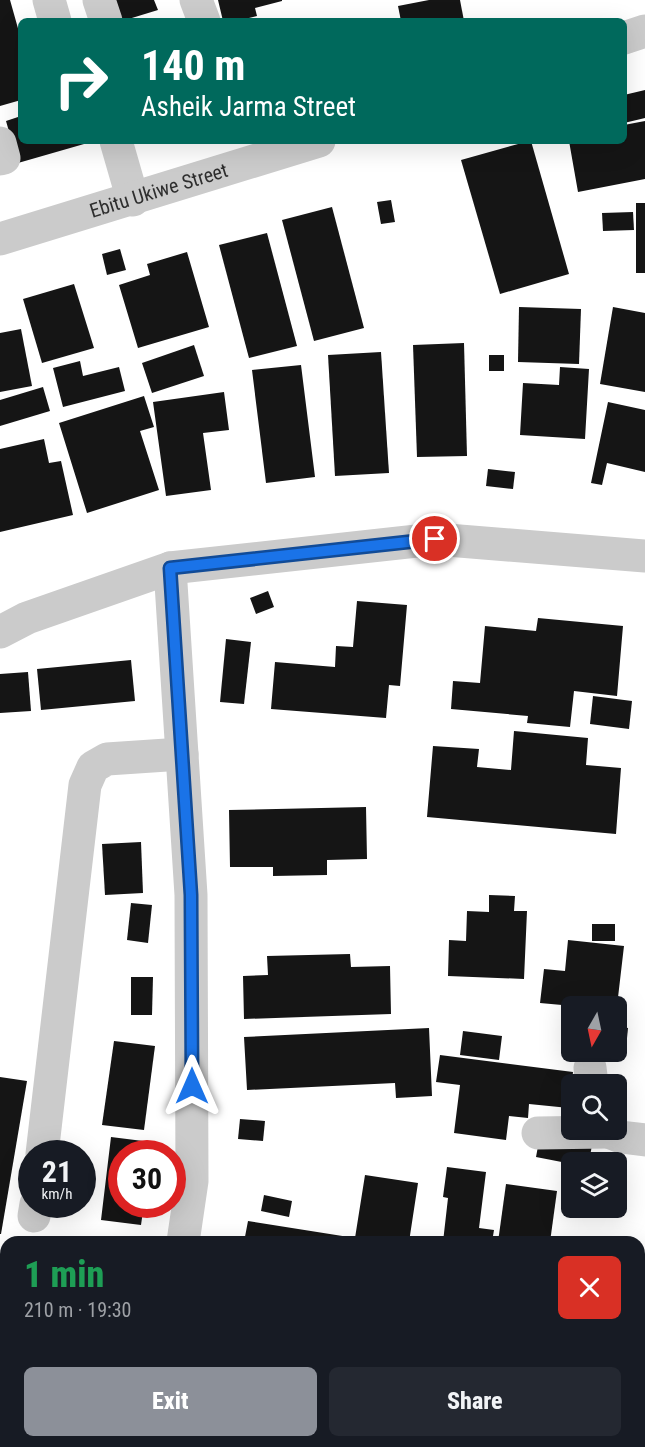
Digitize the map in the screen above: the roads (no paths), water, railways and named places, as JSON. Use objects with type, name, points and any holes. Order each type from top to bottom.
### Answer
[{"type":"street","points":[[49,0],[54,18]]},
{"type":"street","points":[[99,0],[105,18]]},
{"type":"street","points":[[196,0],[203,18]]},
{"type":"street","points":[[627,37],[645,31]]},
{"type":"street","points":[[0,143],[4,158],[0,159]]},
{"type":"street","points":[[117,144],[133,200]]},
{"type":"street","name":"Ebitu Ukiwe Street","points":[[0,239],[310,144]]},
{"type":"street","points":[[0,632],[27,618],[170,568],[435,539],[645,556]]},
{"type":"street","points":[[170,568],[191,895],[192,1181],[184,1236]]},
{"type":"street","points":[[44,1140],[85,784],[93,767],[107,759],[182,754]]},
{"type":"street","points":[[538,1133],[561,1132]]},
{"type":"street","points":[[627,1138],[645,1140]]}]
